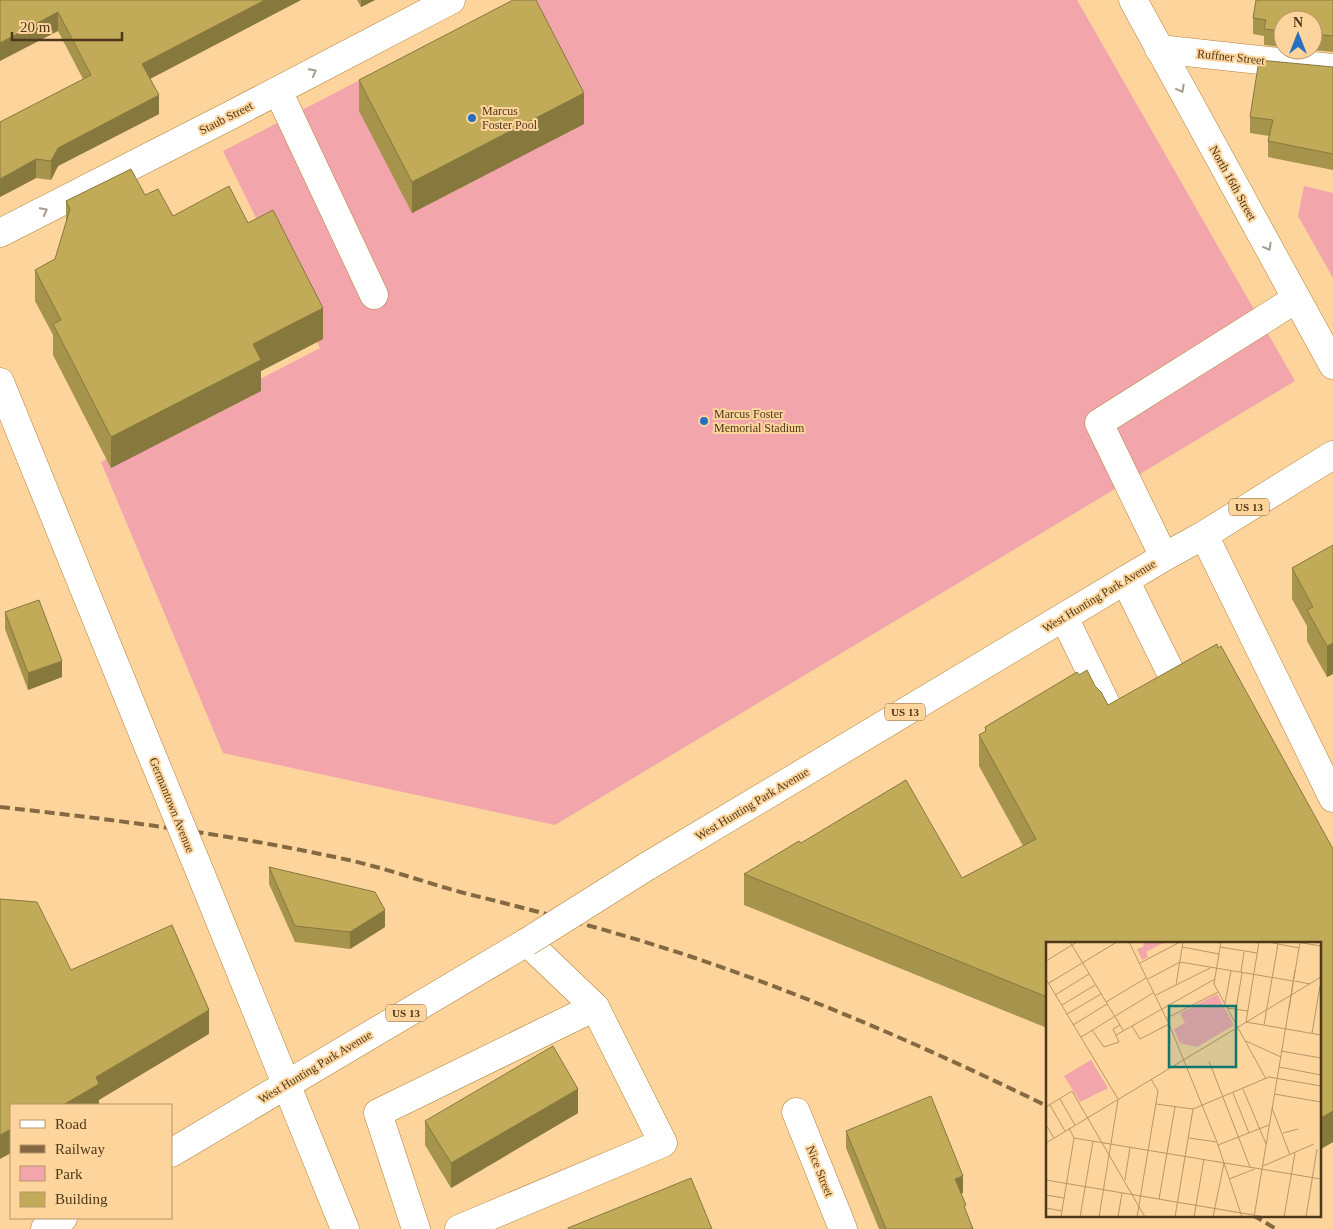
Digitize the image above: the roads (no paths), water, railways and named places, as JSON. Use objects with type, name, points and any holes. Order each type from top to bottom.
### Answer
[{"type":"main road","name":"Staub Street","points":[[0,232],[278,91],[450,0]]},
{"type":"main road","name":"North 16th Street","points":[[1132,0],[1333,365]]},
{"type":"main road","name":"Ruffner Street","points":[[1159,49],[1332,65]]},
{"type":"main road","points":[[278,91],[374,295]]},
{"type":"main road","points":[[1164,557],[1099,423],[1296,299]]},
{"type":"main road","name":"Germantown Avenue","points":[[0,382],[345,1229]]},
{"type":"main road","name":"West Hunting Park Avenue","points":[[172,1152],[528,942],[646,867],[1125,580],[1204,535],[1333,455]]},
{"type":"main road","points":[[1204,535],[1333,798]]},
{"type":"main road","points":[[1125,580],[1175,681]]},
{"type":"main road","points":[[1064,617],[1109,710]]},
{"type":"main road","points":[[459,1229],[663,1143],[595,1007],[528,942]]},
{"type":"main road","points":[[416,1229],[378,1113],[595,1007]]},
{"type":"main road","name":"Nice Street","points":[[796,1112],[843,1229]]},
{"type":"main road","points":[[45,1229],[62,1219]]},
{"type":"railway","points":[[0,807],[89,817],[266,843],[353,861],[607,931],[692,957],[828,1007],[916,1045],[1046,1106]]},
{"type":"railway","points":[[1255,1216],[1276,1229]]},
{"type":"place","name":"Marcus Foster Pool","points":[[472,118]]},
{"type":"place","name":"Marcus Foster Memorial Stadium","points":[[704,421]]}]
